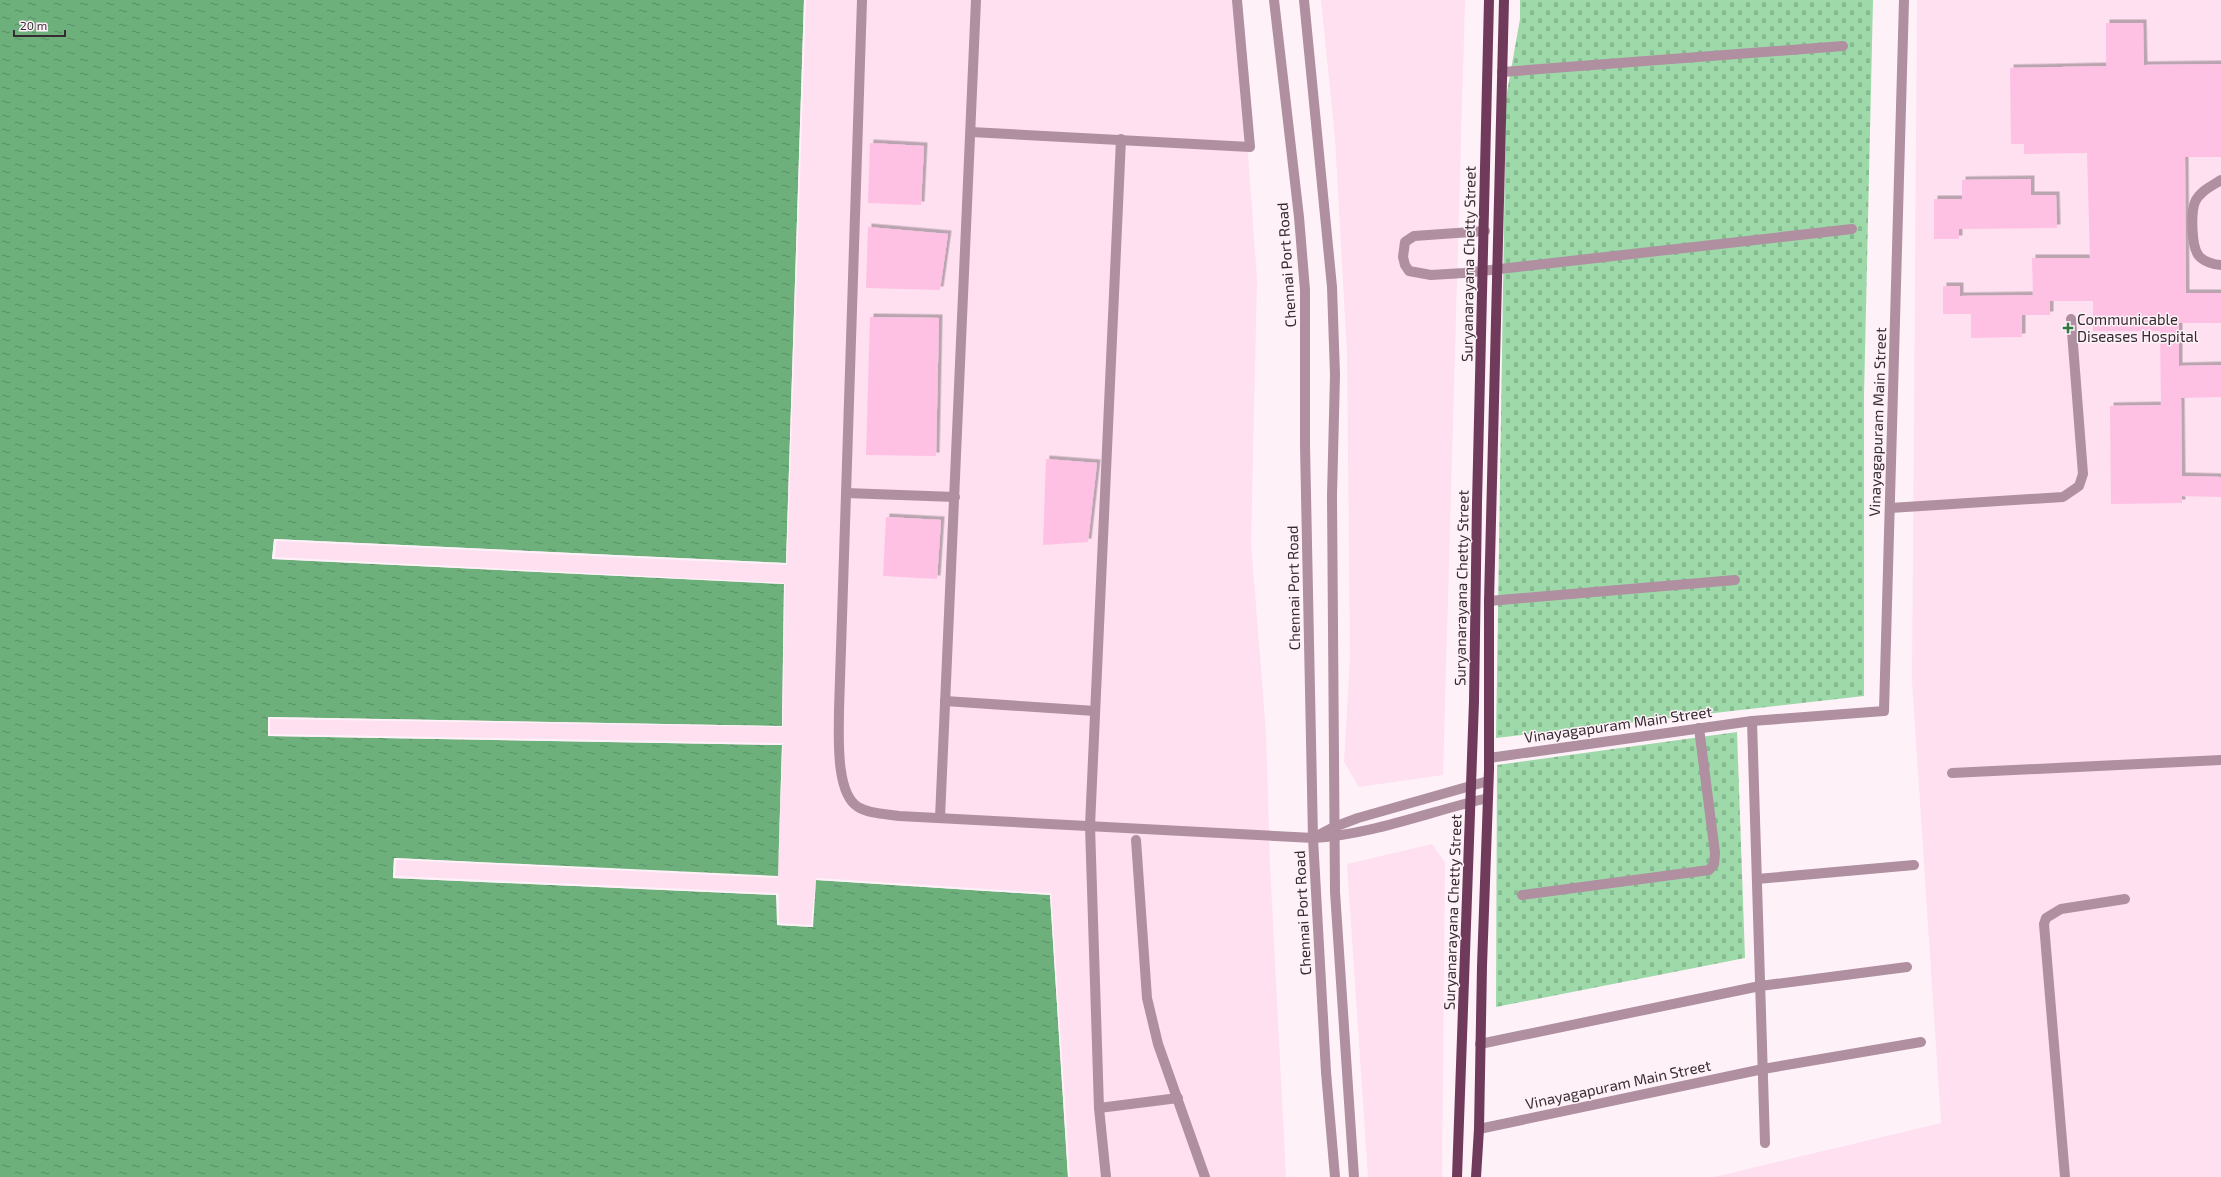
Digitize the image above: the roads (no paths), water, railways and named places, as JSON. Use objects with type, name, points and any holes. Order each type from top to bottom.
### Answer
[{"type":"main road","name":"Suryanarayana Chetty Street","points":[[1457,1177],[1471,785],[1490,0]]},
{"type":"main road","name":"Suryanarayana Chetty Street","points":[[1476,1177],[1479,1129],[1480,1044],[1489,758],[1489,601],[1495,409],[1504,0]]},
{"type":"street","points":[[862,0],[839,710],[840,753],[845,788],[850,799],[857,807],[868,811],[899,816],[1313,838],[1488,798]]},
{"type":"street","points":[[940,818],[976,0]]},
{"type":"street","points":[[971,132],[1250,147],[1237,0]]},
{"type":"street","name":"Chennai Port Road","points":[[1274,0],[1299,217],[1304,290],[1305,445],[1313,838],[1326,1072],[1335,1177]]},
{"type":"street","points":[[1304,0],[1332,287],[1335,376],[1332,496],[1334,832],[1337,930],[1354,1177]]},
{"type":"street","name":"Vinayagapuram Main Street","points":[[1489,758],[1752,721],[1884,711],[1904,0]]},
{"type":"street","points":[[1502,72],[1843,46]]},
{"type":"street","points":[[1106,1177],[1099,1108],[1090,826],[1121,140]]},
{"type":"street","points":[[2221,180],[2203,192],[2195,202],[2192,216],[2194,245],[2199,256],[2208,262],[2221,265]]},
{"type":"street","points":[[1485,231],[1414,236],[1405,242],[1403,257],[1405,265],[1409,271],[1417,273],[1447,274],[1497,270],[1852,229]]},
{"type":"street","points":[[1890,508],[2062,497],[2079,486],[2083,474],[2071,319]]},
{"type":"street","points":[[846,493],[955,497]]},
{"type":"street","points":[[1489,601],[1736,580]]},
{"type":"street","points":[[945,701],[1095,711]]},
{"type":"street","points":[[1752,721],[1765,1143]]},
{"type":"street","points":[[1522,895],[1708,870],[1714,864],[1715,853],[1700,728]]},
{"type":"street","points":[[1952,773],[2221,760]]},
{"type":"street","points":[[1334,832],[1377,812],[1488,781]]},
{"type":"street","points":[[1136,840],[1147,998],[1158,1044],[1205,1177]]},
{"type":"street","points":[[1757,880],[1914,865]]},
{"type":"street","points":[[2065,1177],[2044,924],[2046,918],[2061,909],[2125,899]]},
{"type":"street","points":[[1480,1044],[1760,986],[1907,967]]},
{"type":"street","name":"Vinayagapuram Main Street","points":[[1479,1129],[1763,1069],[1921,1042]]},
{"type":"street","points":[[1099,1108],[1178,1098]]},
{"type":"water","points":[[0,0],[804,0],[786,563],[274,539],[272,559],[784,584],[782,726],[268,717],[268,736],[782,745],[778,877],[394,858],[393,878],[777,895],[777,925],[812,927],[816,880],[1050,895],[1068,1177],[0,1177]]},
{"type":"place","name":"Communicable Diseases Hospital","points":[[2068,328]]}]
